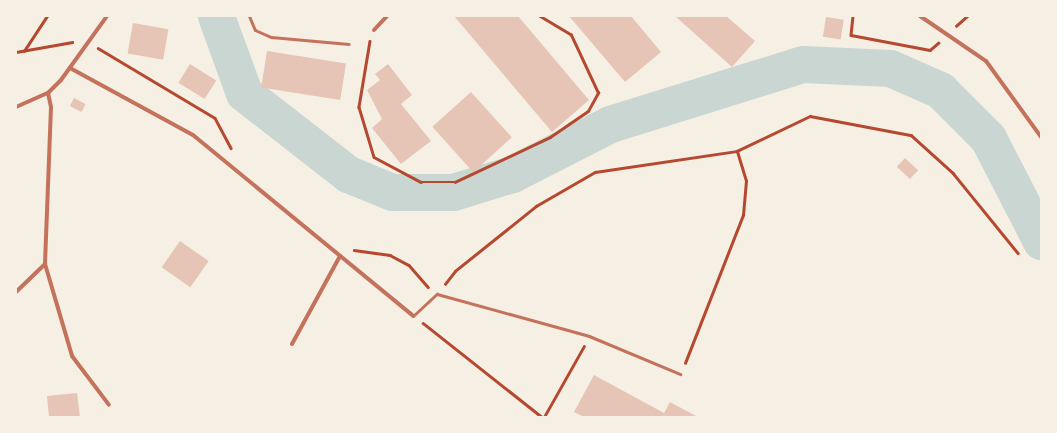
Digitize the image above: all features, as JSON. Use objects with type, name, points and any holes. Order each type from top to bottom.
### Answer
[{"type":"street","points":[[16,107],[48,93],[70,68],[107,16]]},
{"type":"street","points":[[374,30],[387,16]]},
{"type":"street","points":[[920,16],[949,32],[986,61],[1041,137]]},
{"type":"street","points":[[70,68],[193,135],[413,316]]},
{"type":"street","points":[[48,93],[51,107],[45,264],[72,356],[108,405]]},
{"type":"street","points":[[292,344],[340,256]]},
{"type":"street","points":[[16,292],[45,264]]},
{"type":"lane","points":[[249,16],[255,30],[272,37],[349,44]]},
{"type":"lane","points":[[413,316],[437,294],[589,336],[680,374]]},
{"type":"path","points":[[24,51],[47,16]]},
{"type":"path","points":[[374,30],[359,107],[374,157],[421,182],[455,182],[550,137],[588,110],[598,93],[571,35],[539,16]]},
{"type":"path","points":[[853,16],[850,36],[889,45],[930,50],[967,16]]},
{"type":"path","points":[[16,52],[68,41],[88,42],[215,118],[235,151]]},
{"type":"path","points":[[437,294],[455,271],[536,206],[595,172],[738,151],[810,116],[911,135],[953,173],[1018,253]]},
{"type":"path","points":[[680,374],[743,215],[746,181],[738,151]]},
{"type":"path","points":[[346,249],[390,255],[409,265],[422,278],[433,298]]},
{"type":"path","points":[[413,316],[543,417],[589,336]]},
{"type":"building","points":[[454,16],[518,16],[589,100],[552,132]]},
{"type":"building","points":[[569,16],[631,16],[661,52],[625,82]]},
{"type":"building","points":[[675,16],[726,16],[755,41],[732,67]]},
{"type":"building","points":[[826,17],[844,20],[841,40],[823,37]]},
{"type":"building","points":[[133,23],[168,29],[163,60],[128,54]]},
{"type":"building","points":[[267,51],[346,64],[340,100],[261,88]]},
{"type":"building","points":[[190,64],[216,80],[205,99],[178,83]]},
{"type":"building","points":[[388,64],[412,95],[401,104],[431,141],[401,164],[372,128],[382,119],[367,90],[380,80],[375,74]]},
{"type":"building","points":[[471,92],[512,137],[473,172],[432,127]]},
{"type":"building","points":[[74,98],[86,104],[81,112],[70,106]]},
{"type":"building","points":[[905,158],[918,170],[910,179],[897,167]]},
{"type":"building","points":[[180,241],[209,261],[190,287],[162,267]]},
{"type":"building","points":[[594,375],[664,413],[670,402],[698,417],[584,417],[574,412]]},
{"type":"building","points":[[77,393],[80,417],[49,417],[47,396]]},
{"type":"waterway","points":[[216,16],[244,93],[348,174],[392,192],[453,192],[512,174],[610,124],[803,64],[890,68],[940,90],[988,138],[1041,241]]}]
